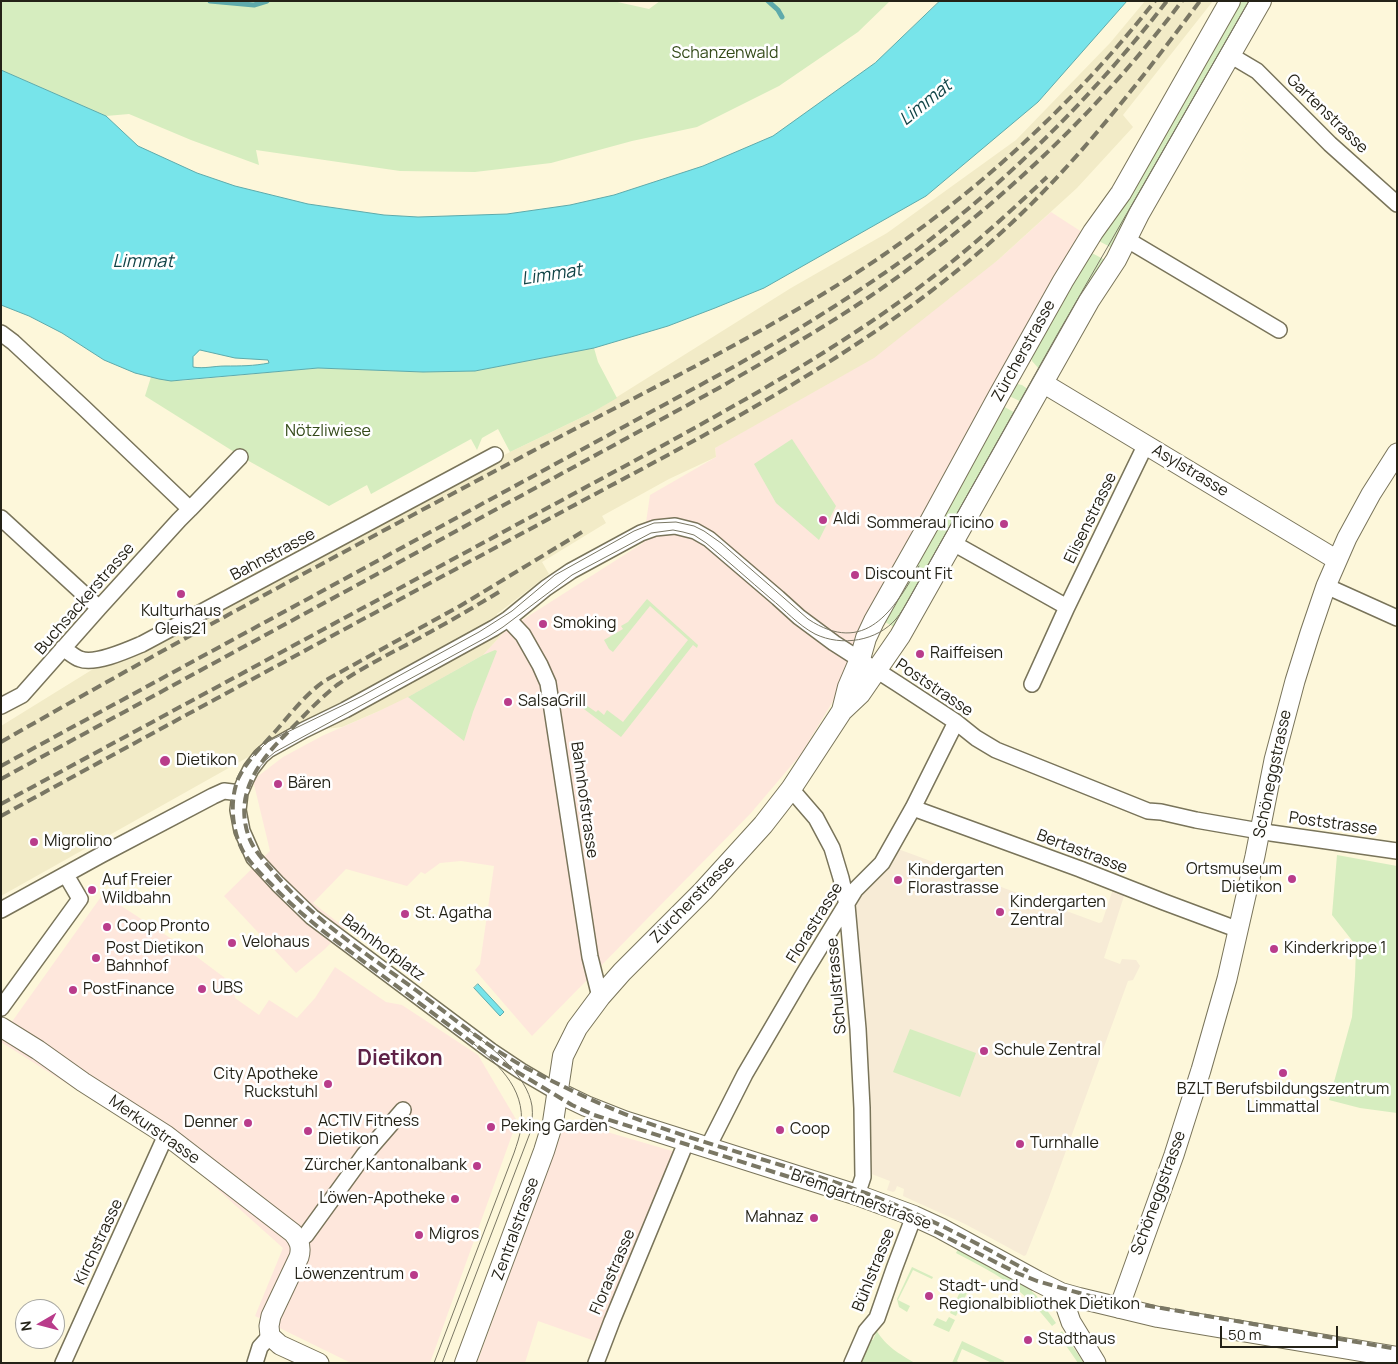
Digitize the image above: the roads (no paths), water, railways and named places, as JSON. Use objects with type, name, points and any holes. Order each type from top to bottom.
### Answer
[{"type":"main road","name":"Zürcherstrasse","points":[[868,664],[866,638],[874,621],[1086,242],[1121,193],[1230,1]]},
{"type":"main road","name":"Zürcherstrasse","points":[[557,1092],[563,1056],[567,1046],[577,1028],[600,996],[703,891],[757,831],[791,789],[842,711],[848,687],[868,664],[900,636],[1089,301],[1116,260],[1139,214],[1261,1]]},
{"type":"main road","points":[[1015,366],[1043,383]]},
{"type":"main road","name":"Bremgartnerstrasse","points":[[557,1092],[624,1121],[857,1195],[914,1216],[1061,1293],[1176,1320],[1397,1357]]},
{"type":"main road","name":"Zentralstrasse","points":[[465,1363],[544,1151],[553,1122],[557,1092]]},
{"type":"street","name":"Gartenstrasse","points":[[1230,55],[1257,71],[1330,144],[1397,204]]},
{"type":"street","points":[[1126,239],[1279,330]]},
{"type":"street","points":[[1,333],[84,408],[190,509]]},
{"type":"street","name":"Asylstrasse","points":[[1043,383],[1337,560]]},
{"type":"street","name":"Elisenstrasse","points":[[1032,684],[1146,444]]},
{"type":"street","name":"Schöneggstrasse","points":[[1119,1308],[1174,1154],[1227,979],[1274,760],[1297,672],[1326,586],[1347,538],[1371,494],[1397,453]]},
{"type":"street","name":"Bahnstrasse","points":[[63,648],[88,661],[104,658],[142,644],[494,455]]},
{"type":"street","name":"Buchsackerstrasse","points":[[1,706],[22,695],[48,668],[63,648],[179,520],[240,457]]},
{"type":"street","points":[[1,518],[99,608]]},
{"type":"street","name":"Poststrasse","points":[[508,619],[546,588],[571,571],[641,532],[654,528],[675,526],[695,531],[709,539],[799,618],[996,750],[1148,811],[1260,831],[1397,850]]},
{"type":"street","points":[[953,543],[1067,607]]},
{"type":"street","points":[[1326,586],[1397,618]]},
{"type":"street","name":"Bahnhofplatz","points":[[508,619],[344,710],[274,746],[261,756],[251,769],[240,793],[238,810],[242,831],[254,858],[312,917],[491,1051],[520,1071],[557,1092]]},
{"type":"street","name":"Bahnhofstrasse","points":[[508,619],[523,635],[548,683],[590,957],[600,996]]},
{"type":"street","name":"Florastrasse","points":[[708,1147],[744,1074],[803,975],[855,890],[882,862],[913,808],[956,722]]},
{"type":"street","name":"Schulstrasse","points":[[791,789],[816,818],[832,848],[847,905],[858,1029],[862,1108],[863,1177],[857,1195]]},
{"type":"street","points":[[1,910],[213,796],[224,791],[240,793]]},
{"type":"street","name":"Bertastrasse","points":[[913,808],[1239,930]]},
{"type":"street","points":[[1,1008],[80,899],[66,875]]},
{"type":"street","name":"Merkurstrasse","points":[[1,1028],[38,1050],[83,1082],[166,1135],[293,1233],[299,1241]]},
{"type":"street","points":[[319,1363],[280,1345],[270,1336],[270,1316],[301,1252],[299,1241],[364,1155],[403,1110]]},
{"type":"street","name":"Kirchstrasse","points":[[63,1363],[166,1135]]},
{"type":"street","name":"Florastrasse","points":[[596,1363],[604,1338],[687,1140]]},
{"type":"street","name":"Bühlstrasse","points":[[852,1363],[866,1331],[878,1318],[914,1216]]},
{"type":"street","points":[[1061,1293],[1071,1322],[1096,1363]]},
{"type":"street","points":[[255,1363],[260,1347],[270,1336]]},
{"type":"water","name":"Limmat","points":[[940,1],[1127,1],[1038,102],[926,196],[764,288],[668,326],[594,348],[475,371],[423,372],[318,368],[171,381],[135,373],[104,360],[62,333],[29,316],[1,305],[1,70],[106,116],[138,146],[197,173],[235,186],[308,204],[384,215],[418,217],[507,214],[570,205],[614,195],[703,166],[773,136],[875,63]],"holes":[[[200,350],[235,358],[268,360],[269,363],[247,366],[193,367],[193,357]]]},
{"type":"water","points":[[478,984],[504,1012],[500,1016],[474,988]]},
{"type":"waterway","points":[[210,1],[254,5],[267,1]]},
{"type":"waterway","points":[[768,1],[778,10],[782,17]]},
{"type":"tram line","points":[[257,770],[275,752],[489,636],[572,575],[651,533],[673,530],[694,535],[706,543],[797,622],[825,638],[847,641],[859,640],[869,637],[888,626],[898,617],[907,602],[1057,335],[1249,1]]},
{"type":"tram line","points":[[252,757],[266,743],[273,739],[362,696],[479,632],[512,611],[555,575],[634,531],[654,523],[676,522],[694,526],[704,531],[721,543],[808,619],[828,629],[846,633],[862,631],[876,623],[888,612],[919,566]]},
{"type":"tram line","points":[[442,1363],[530,1133],[532,1120],[532,1106],[529,1095],[516,1073],[498,1054],[469,1030]]},
{"type":"tram line","points":[[434,1363],[514,1153],[521,1127],[519,1099],[513,1087],[498,1066],[467,1038]]},
{"type":"railway","points":[[1,742],[320,565],[724,351],[847,279],[933,219],[1013,153],[1087,80],[1155,1]]},
{"type":"railway","points":[[1,766],[726,371],[848,298],[918,249],[1019,164],[1111,69],[1167,1]]},
{"type":"railway","points":[[1,779],[717,389],[865,300],[927,256],[967,224],[1044,155],[1116,81],[1182,1]]},
{"type":"railway","points":[[1,816],[720,426],[834,359],[889,322],[942,283],[993,240],[1050,185],[1128,95],[1200,1]]},
{"type":"railway","points":[[1,804],[660,447],[803,365],[873,321],[939,272],[967,250],[1047,177]]},
{"type":"railway","points":[[582,532],[460,606],[326,680],[304,698],[254,755],[241,773],[235,788],[233,797],[234,826],[244,853],[257,870],[300,912],[332,938],[489,1055],[572,1105],[594,1115],[882,1208],[1037,1281],[1090,1296],[1397,1349]]},
{"type":"railway","points":[[499,592],[337,685],[274,747],[253,776],[245,804],[244,817],[247,830],[251,842],[260,856],[303,903],[339,934],[474,1034],[518,1064],[617,1111],[645,1122],[882,1199],[945,1228],[1028,1271]]},
{"type":"place","name":"Aldi","points":[[823,520]]},
{"type":"place","name":"Sommerau Ticino","points":[[1004,524]]},
{"type":"place","name":"Discount Fit","points":[[855,575]]},
{"type":"place","name":"Kulturhaus Gleis21","points":[[181,594]]},
{"type":"place","name":"Smoking","points":[[543,624]]},
{"type":"place","name":"Raiffeisen","points":[[920,654]]},
{"type":"place","name":"SalsaGrill","points":[[508,702]]},
{"type":"place","name":"Dietikon","points":[[165,761]]},
{"type":"place","name":"Bären","points":[[278,784]]},
{"type":"place","name":"Migrolino","points":[[34,842]]},
{"type":"place","name":"Ortsmuseum Dietikon","points":[[1292,879]]},
{"type":"place","name":"Kindergarten Florastrasse","points":[[898,880]]},
{"type":"place","name":"Auf Freier Wildbahn","points":[[92,890]]},
{"type":"place","name":"Kindergarten Zentral","points":[[1000,912]]},
{"type":"place","name":"St. Agatha","points":[[405,914]]},
{"type":"place","name":"Coop Pronto","points":[[107,927]]},
{"type":"place","name":"Velohaus","points":[[232,943]]},
{"type":"place","name":"Kinderkrippe 1","points":[[1274,949]]},
{"type":"place","name":"Post Dietikon Bahnhof","points":[[96,958]]},
{"type":"place","name":"UBS","points":[[202,989]]},
{"type":"place","name":"PostFinance","points":[[73,990]]},
{"type":"place","name":"Schule Zentral","points":[[984,1051]]},
{"type":"place","name":"BZLT Berufsbildungszentrum Limmattal","points":[[1283,1073]]},
{"type":"place","name":"City Apotheke Ruckstuhl","points":[[328,1084]]},
{"type":"place","name":"Denner","points":[[248,1123]]},
{"type":"place","name":"Peking Garden","points":[[491,1127]]},
{"type":"place","name":"Coop","points":[[780,1130]]},
{"type":"place","name":"ACTIV Fitness Dietikon","points":[[308,1131]]},
{"type":"place","name":"Turnhalle","points":[[1020,1144]]},
{"type":"place","name":"Zürcher Kantonalbank","points":[[477,1166]]},
{"type":"place","name":"Löwen-Apotheke","points":[[455,1199]]},
{"type":"place","name":"Mahnaz","points":[[814,1218]]},
{"type":"place","name":"Migros","points":[[419,1235]]},
{"type":"place","name":"Löwenzentrum","points":[[414,1275]]},
{"type":"place","name":"Stadt- und Regionalbibliothek Dietikon","points":[[929,1296]]},
{"type":"place","name":"Stadthaus","points":[[1028,1340]]},
{"type":"district","name":"Dietikon","points":[[400,1059]]},
{"type":"park label","name":"Schanzenwald","points":[[725,54]]},
{"type":"park label","name":"Nötzliwiese","points":[[328,432]]}]
